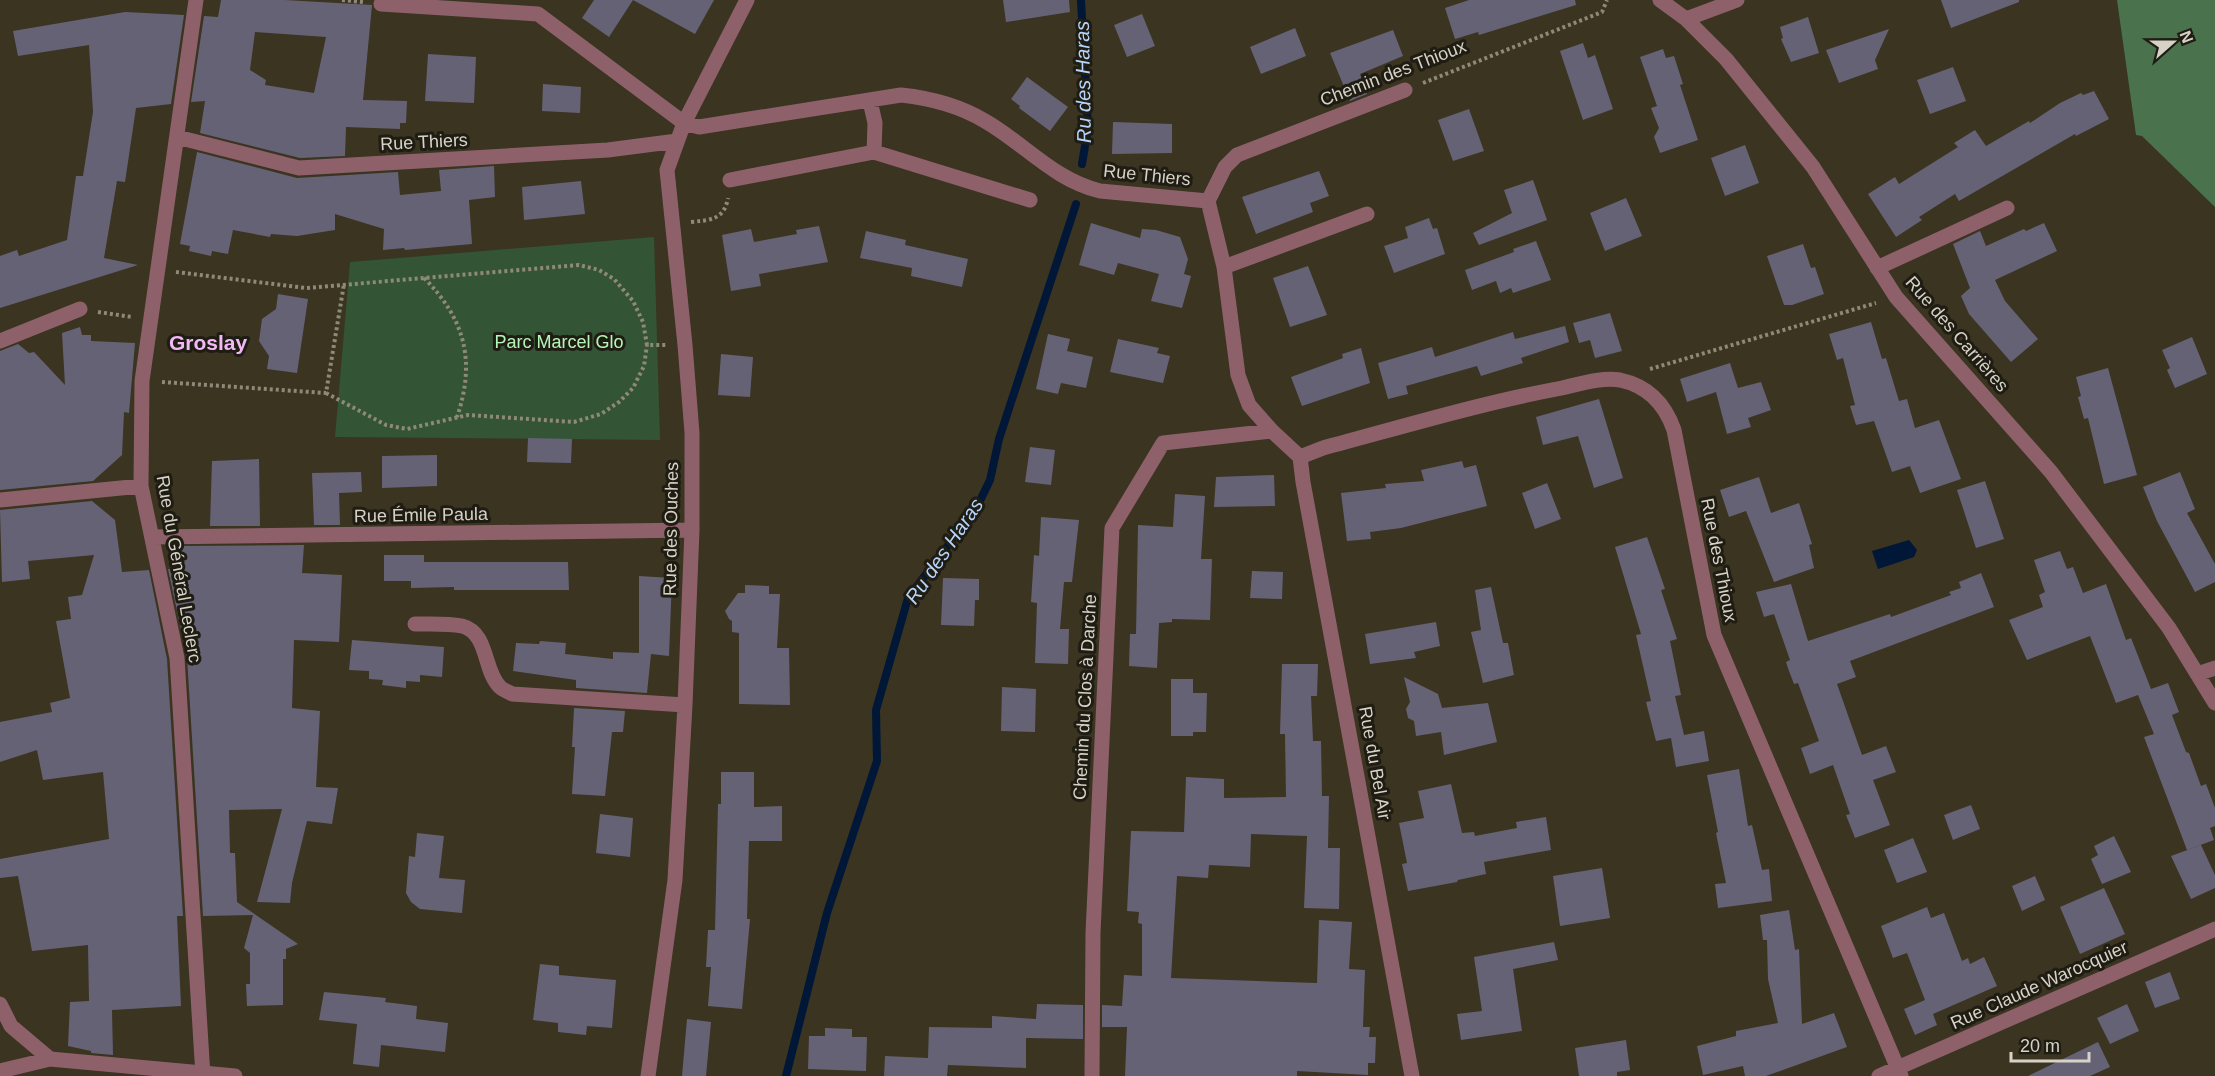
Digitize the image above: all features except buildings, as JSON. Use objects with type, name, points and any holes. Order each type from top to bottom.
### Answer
[{"type":"street","name":"Rue du Général Leclerc","points":[[196,0],[142,381],[141,486],[177,658],[203,1074]]},
{"type":"street","name":"Rue des Ouches","points":[[648,1076],[675,880],[692,530],[692,433],[674,224],[667,170],[684,123],[747,0]]},
{"type":"street","name":"Rue des Carrières","points":[[1660,0],[1686,19],[1726,59],[1813,167],[1896,297],[2051,472],[2169,628],[2215,703]]},
{"type":"street","points":[[1686,19],[1737,0]]},
{"type":"street","points":[[381,4],[538,14],[684,123]]},
{"type":"street","name":"Chemin des Thioux","points":[[1208,201],[1225,167],[1237,155],[1405,90]]},
{"type":"street","name":"Rue Thiers","points":[[684,123],[699,127],[901,95],[924,97],[985,121],[1063,177],[1083,187],[1100,191],[1208,201],[1224,267],[1238,375],[1249,405],[1300,457]]},
{"type":"street","points":[[870,101],[875,123],[874,152]]},
{"type":"street","name":"Rue Thiers","points":[[177,137],[299,168],[608,150],[677,141]]},
{"type":"street","points":[[730,180],[874,152],[1030,200]]},
{"type":"street","points":[[1877,268],[2007,208]]},
{"type":"street","points":[[1224,267],[1367,214]]},
{"type":"street","points":[[0,341],[80,309]]},
{"type":"street","name":"Rue des Thioux","points":[[1300,457],[1323,448],[1527,394],[1602,380],[1619,380],[1652,394],[1669,417],[1674,430],[1714,635],[1899,1072]]},
{"type":"street","name":"Chemin du Clos à Darche","points":[[1092,1076],[1093,933],[1112,528],[1163,443],[1272,431]]},
{"type":"street","name":"Rue du Bel Air","points":[[1300,457],[1412,1076]]},
{"type":"street","points":[[0,500],[141,486]]},
{"type":"street","name":"Rue Émile Paula","points":[[152,537],[692,530]]},
{"type":"street","points":[[415,624],[463,626],[473,632],[481,644],[500,687],[512,694],[685,705]]},
{"type":"street","points":[[2197,674],[2215,668]]},
{"type":"street","name":"Rue Claude Warocquier","points":[[1879,1076],[1899,1072],[2215,929]]},
{"type":"street","points":[[0,1004],[11,1026],[50,1059]]},
{"type":"street","points":[[0,1071],[50,1059],[236,1076]]},
{"type":"path","name":"Chemin des Thioux","points":[[1405,90],[1602,12],[1607,0]]},
{"type":"path","points":[[674,224],[718,217],[726,208],[730,180]]},
{"type":"path","points":[[142,381],[326,393],[386,425],[407,429],[468,415],[574,422],[601,414],[619,402],[633,388],[644,366],[647,345],[643,322],[633,301],[614,279],[599,270],[579,265],[306,288],[158,270]]},
{"type":"path","points":[[423,278],[440,294],[453,312],[462,338],[466,365],[465,392],[457,417]]},
{"type":"path","points":[[326,393],[344,284]]},
{"type":"path","points":[[1639,387],[1648,369],[1896,297]]},
{"type":"path","points":[[80,309],[151,319]]},
{"type":"path","points":[[647,345],[685,345]]},
{"type":"green space","points":[[2117,0],[2215,0],[2215,207],[2142,136],[2136,135]]},
{"type":"green space","name":"Parc Marcel Glo","points":[[654,237],[660,440],[335,437],[350,262]]},
{"type":"water","points":[[1909,540],[1917,550],[1914,557],[1878,569],[1872,551]]},
{"type":"waterway","name":"Ru des Haras","points":[[1081,0],[1088,128],[1082,164]]},
{"type":"waterway","name":"Ru des Haras","points":[[786,1076],[827,913],[877,761],[876,710],[908,598],[977,507],[990,480],[999,439],[1076,204]]},
{"type":"district","name":"Groslay","points":[[208,342]]}]
